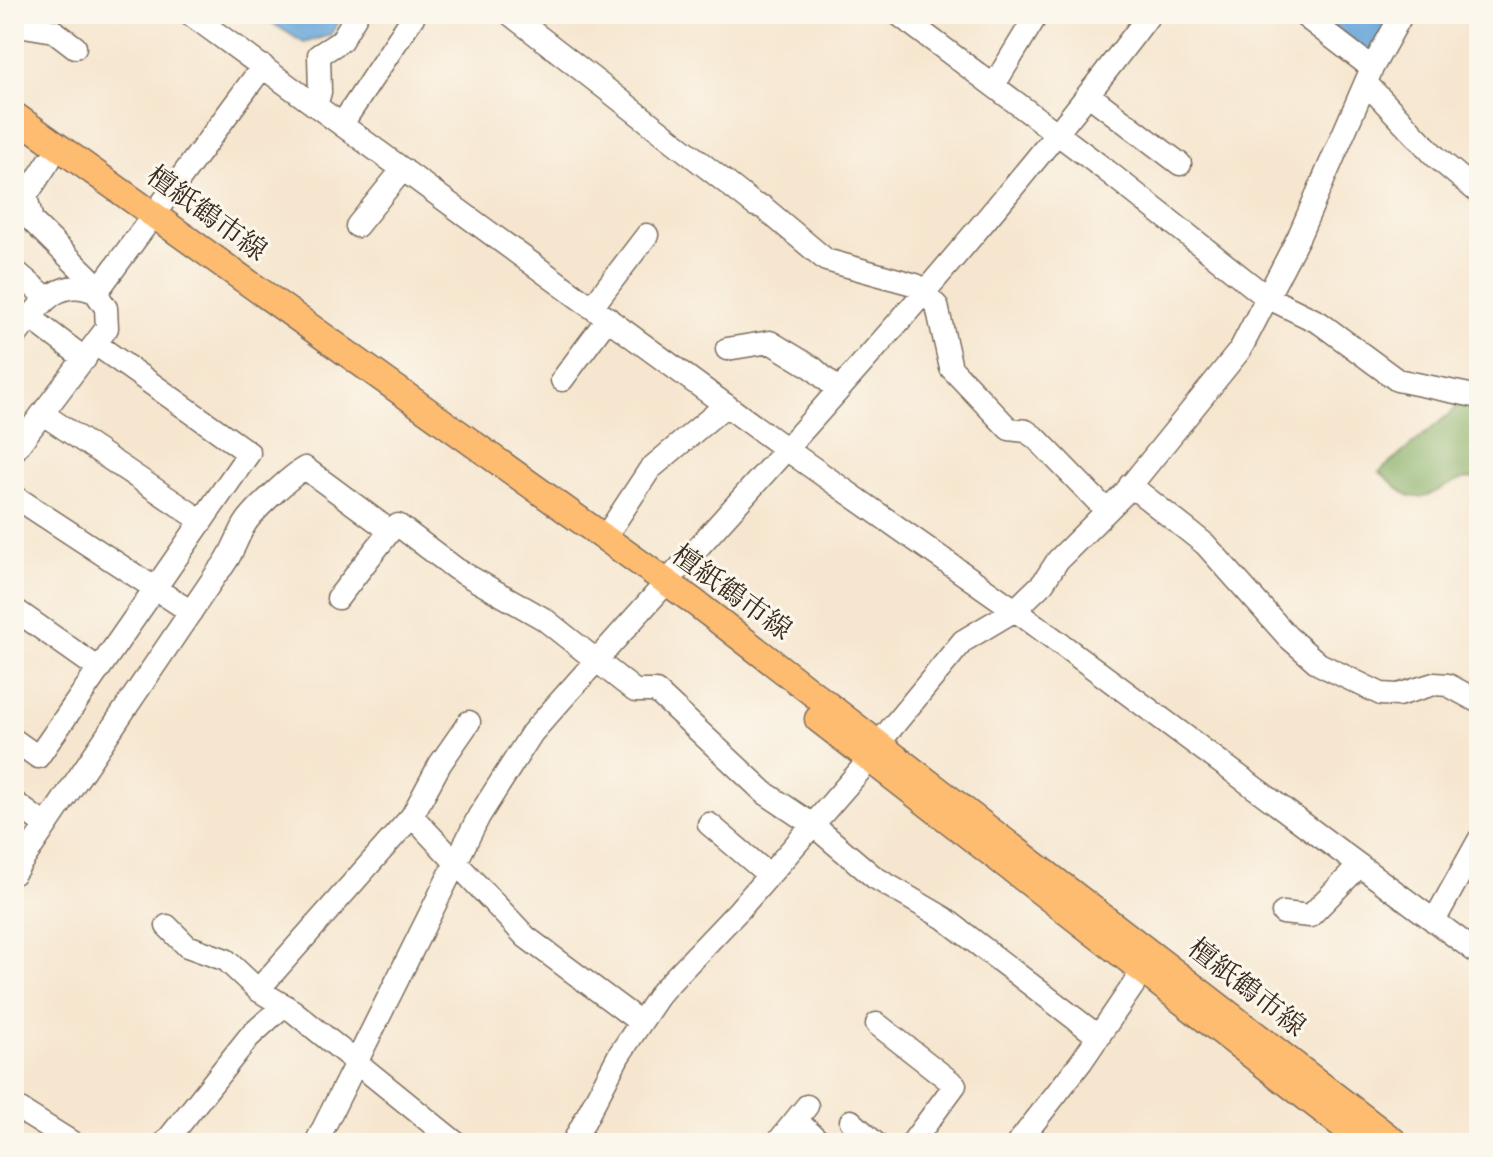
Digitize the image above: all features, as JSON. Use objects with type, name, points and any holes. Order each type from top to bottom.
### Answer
[{"type":"main road","name":"檀紙鶴市線","points":[[14,115],[149,222],[660,589],[1396,1143]]},
{"type":"main road","name":"檀紙鶴市線","points":[[14,137],[149,222],[604,539],[660,589]]},
{"type":"main road","name":"檀紙鶴市線","points":[[875,751],[1143,971],[1365,1143]]},
{"type":"street","points":[[190,14],[786,449],[1015,610],[1479,954]]},
{"type":"street","points":[[316,105],[319,55],[341,41],[357,14]]},
{"type":"street","points":[[342,124],[415,14]]},
{"type":"street","points":[[510,14],[755,205],[763,207],[826,260],[916,285],[937,306],[951,368],[1009,429],[1026,431],[1037,439],[1107,511]]},
{"type":"street","points":[[898,14],[1270,298],[1320,323],[1397,380],[1479,397]]},
{"type":"street","points":[[316,1143],[456,864],[517,754],[595,661],[786,449],[1059,136],[1150,14]]},
{"type":"street","points":[[1302,14],[1369,76],[1436,157],[1479,193]]},
{"type":"street","points":[[573,1143],[640,1022],[662,991],[813,825],[963,641],[1015,610],[1130,485],[1240,350],[1270,298],[1369,76],[1402,14]]},
{"type":"street","points":[[994,85],[1036,16]]},
{"type":"street","points":[[14,18],[24,26],[42,21],[75,47]]},
{"type":"street","points":[[98,291],[263,66]]},
{"type":"street","points":[[1089,95],[1180,164]]},
{"type":"street","points":[[14,451],[107,328],[108,317],[98,291],[39,229],[21,205],[49,161]]},
{"type":"street","points":[[357,226],[403,169]]},
{"type":"street","points":[[562,380],[647,235]]},
{"type":"street","points":[[14,270],[47,298]]},
{"type":"street","points":[[14,338],[47,298],[72,286],[98,291]]},
{"type":"street","points":[[14,740],[38,757],[249,453],[91,352],[31,318]]},
{"type":"street","points":[[727,349],[770,342],[813,368],[838,390]]},
{"type":"street","points":[[604,539],[650,469],[726,405]]},
{"type":"street","points":[[43,414],[202,521]]},
{"type":"street","points":[[14,873],[227,563],[247,522],[292,474],[305,468],[390,531]]},
{"type":"street","points":[[1130,485],[1205,544],[1288,637],[1319,664],[1381,694],[1398,695],[1434,684],[1448,685],[1479,702]]},
{"type":"street","points":[[14,496],[191,612]]},
{"type":"street","points":[[338,598],[398,525],[456,569],[544,619],[635,691],[656,691],[765,793],[813,825],[874,877],[944,918],[1099,1037]]},
{"type":"street","points":[[14,609],[99,669]]},
{"type":"street","points":[[258,990],[412,816],[435,771],[469,722]]},
{"type":"street","points":[[14,802],[45,825]]},
{"type":"street","points":[[412,816],[526,937],[640,1022]]},
{"type":"street","points":[[709,824],[769,875]]},
{"type":"street","points":[[1434,921],[1479,840]]},
{"type":"street","points":[[1283,913],[1310,916],[1359,866]]},
{"type":"street","points":[[167,926],[187,946],[226,960],[258,990],[284,1005],[456,1143]]},
{"type":"street","points":[[1018,1143],[1099,1037],[1143,971]]},
{"type":"street","points":[[165,1143],[223,1067],[268,1017],[284,1005]]},
{"type":"street","points":[[877,1024],[955,1085],[912,1143]]},
{"type":"street","points":[[14,1106],[73,1143]]},
{"type":"street","points":[[777,1143],[802,1113],[823,1143],[847,1121],[875,1143]]},
{"type":"green space","points":[[1467,399],[1479,402],[1479,480],[1461,480],[1419,497],[1406,494],[1379,472]]},
{"type":"water","points":[[258,14],[344,14],[330,35],[304,43]]},
{"type":"water","points":[[1322,14],[1396,14],[1369,54],[1361,52]]}]
